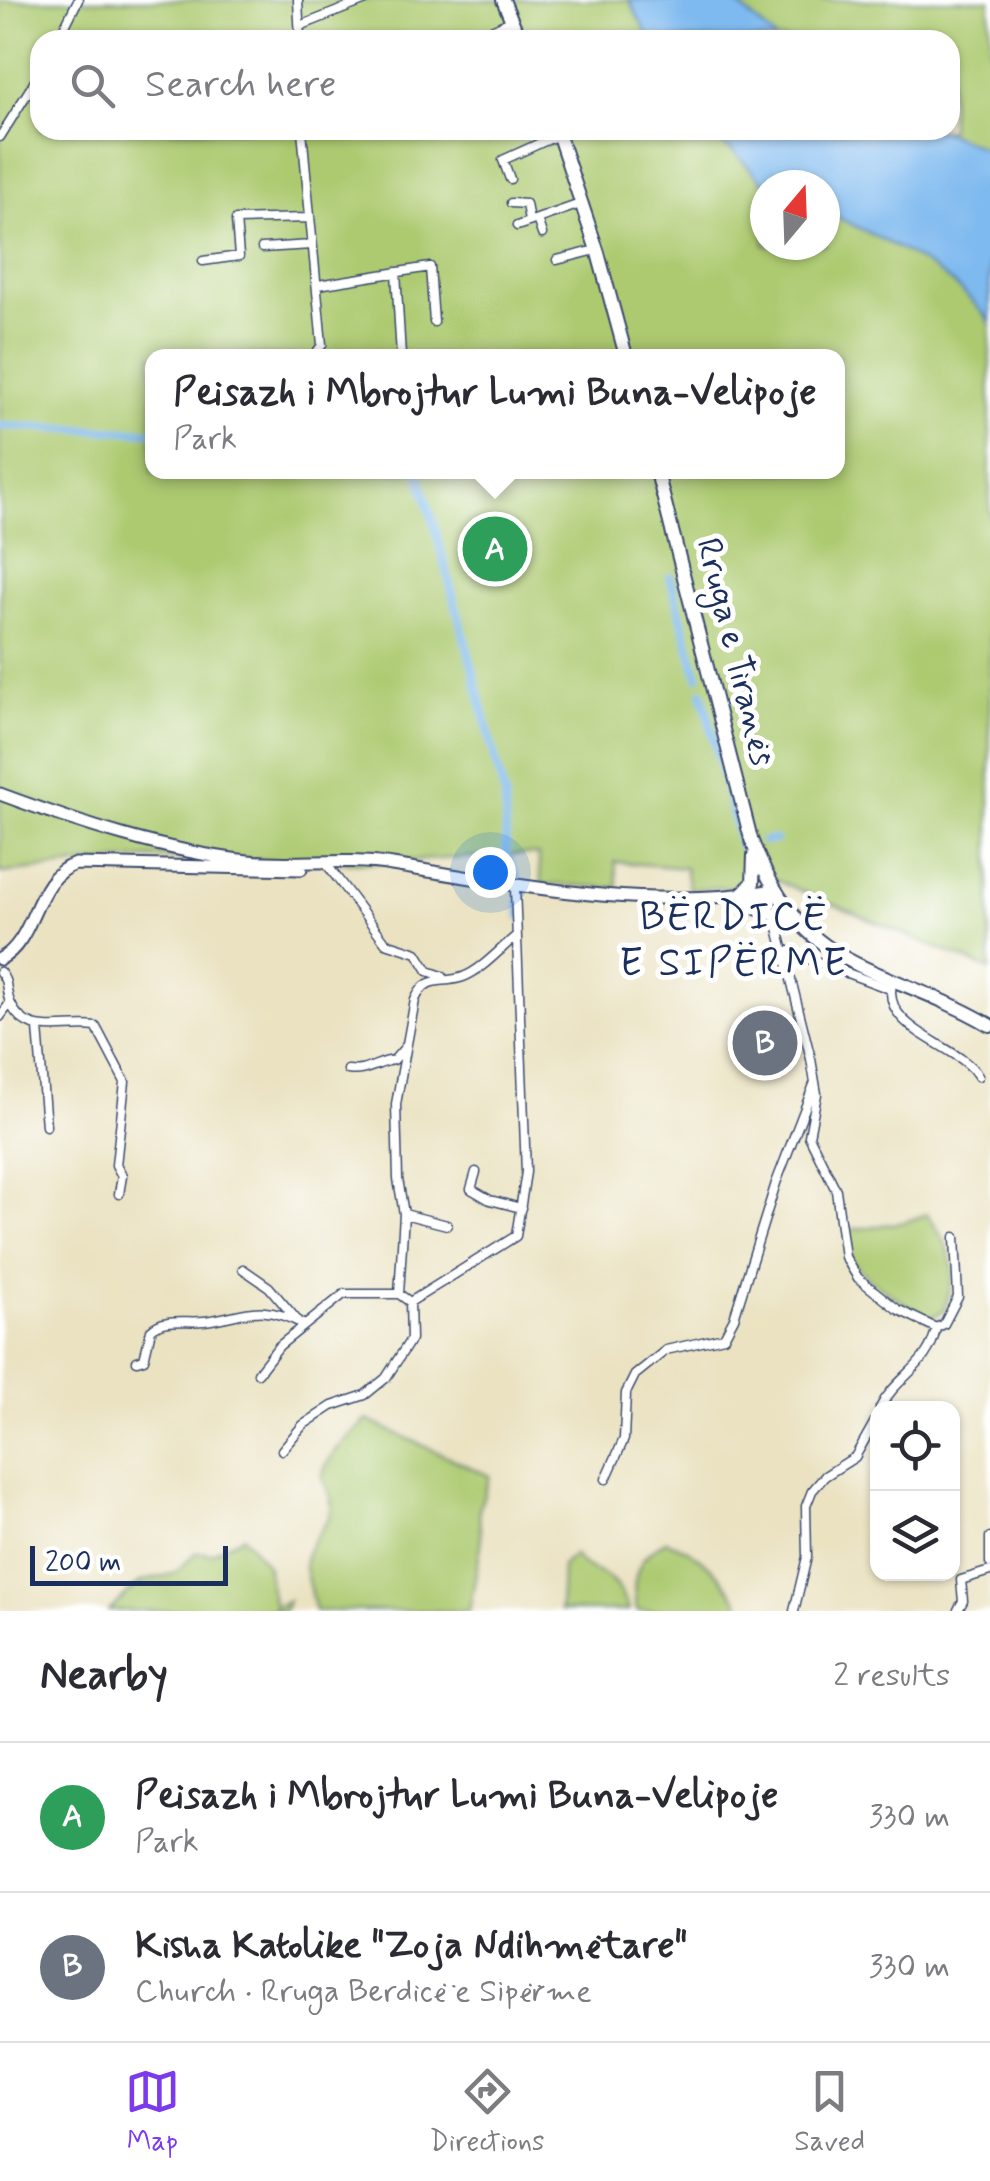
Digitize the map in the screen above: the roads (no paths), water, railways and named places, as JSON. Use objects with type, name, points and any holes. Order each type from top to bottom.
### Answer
[{"type":"main road","points":[[503,0],[516,30]]},
{"type":"main road","points":[[561,140],[624,349]]},
{"type":"main road","name":"Rruga e Tiranës","points":[[659,479],[755,848],[776,892],[802,926]]},
{"type":"main road","points":[[0,794],[139,840],[252,862],[390,865],[521,888],[675,898],[740,900],[776,892]]},
{"type":"main road","points":[[740,900],[754,878],[755,848]]},
{"type":"main road","points":[[0,966],[52,880],[74,864],[287,871],[320,862]]},
{"type":"main road","points":[[740,900],[802,926],[836,956],[892,985],[933,995],[990,1026]]},
{"type":"street","points":[[63,30],[78,0]]},
{"type":"street","points":[[298,0],[300,30]]},
{"type":"street","points":[[300,26],[366,0]]},
{"type":"street","points":[[491,30],[512,21]]},
{"type":"street","points":[[0,137],[30,89]]},
{"type":"street","points":[[303,140],[318,285],[319,349]]},
{"type":"street","points":[[510,179],[503,160],[536,140]]},
{"type":"street","points":[[516,226],[582,203]]},
{"type":"street","points":[[511,204],[526,204],[542,234]]},
{"type":"street","points":[[203,260],[239,256],[236,220],[309,218]]},
{"type":"street","points":[[262,248],[312,245]]},
{"type":"street","points":[[557,260],[597,250]]},
{"type":"street","points":[[318,285],[432,268],[434,322]]},
{"type":"street","points":[[396,272],[401,349]]},
{"type":"street","points":[[320,862],[386,944],[405,946],[417,953],[428,971],[447,978]]},
{"type":"street","points":[[410,1302],[511,1242],[521,1208],[526,1172],[516,936],[521,888]]},
{"type":"street","points":[[774,912],[805,1024],[815,1082],[809,1136],[840,1206],[845,1257],[858,1278],[898,1309],[936,1328]]},
{"type":"street","points":[[398,1294],[404,1214],[398,1178],[396,1104],[422,986],[462,978],[516,936]]},
{"type":"street","points":[[783,949],[892,985],[893,1004],[915,1028],[968,1061],[978,1076]]},
{"type":"street","points":[[0,966],[8,984],[10,1003],[0,1017]]},
{"type":"street","points":[[10,1003],[38,1028],[96,1027],[122,1068],[127,1098],[117,1158],[122,1176],[119,1194]]},
{"type":"street","points":[[38,1028],[46,1126]]},
{"type":"street","points":[[348,1070],[364,1071],[401,1056],[411,1032]]},
{"type":"street","points":[[606,1479],[624,1439],[626,1394],[636,1375],[666,1350],[724,1336],[734,1318],[776,1183],[815,1082]]},
{"type":"street","points":[[476,1172],[471,1189],[490,1200],[521,1208]]},
{"type":"street","points":[[404,1214],[447,1225]]},
{"type":"street","points":[[884,1401],[888,1392],[929,1354],[936,1328],[944,1324],[958,1297],[956,1237]]},
{"type":"street","points":[[242,1269],[269,1287],[301,1323]]},
{"type":"street","points":[[258,1373],[301,1323],[349,1292],[398,1294],[410,1302]]},
{"type":"street","points":[[282,1450],[303,1425],[332,1406],[365,1396],[386,1378],[411,1339],[410,1302]]},
{"type":"street","points":[[137,1361],[144,1359],[151,1330],[162,1322],[211,1320],[252,1310],[301,1323]]},
{"type":"street","points":[[794,1611],[807,1557],[806,1506],[812,1491],[826,1476],[855,1457],[870,1430]]},
{"type":"street","points":[[990,1536],[990,1564]]},
{"type":"street","points":[[958,1610],[963,1600],[961,1580],[990,1571]]},
{"type":"water","points":[[629,0],[733,0],[766,30],[645,30]]},
{"type":"water","points":[[960,138],[990,151],[990,322],[936,271],[840,218],[840,170],[751,170],[732,150],[715,140]]},
{"type":"waterway","points":[[0,426],[145,432]]},
{"type":"waterway","points":[[421,479],[429,509]]},
{"type":"waterway","points":[[431,514],[475,677]]},
{"type":"waterway","points":[[670,577],[698,677]]},
{"type":"waterway","points":[[476,682],[505,798],[506,853],[520,887],[521,916]]},
{"type":"waterway","points":[[702,692],[741,847]]},
{"type":"waterway","points":[[764,841],[775,840]]},
{"type":"place","name":"Peisazh i Mbrojtur Lumi Buna-Velipoje","points":[[495,549]]},
{"type":"place","name":"Kisha Katolike \"Zoja Ndihmëtare\"","points":[[765,1043]]},
{"type":"district","name":"BËRDICË E SIPËRME","points":[[734,941]]}]
